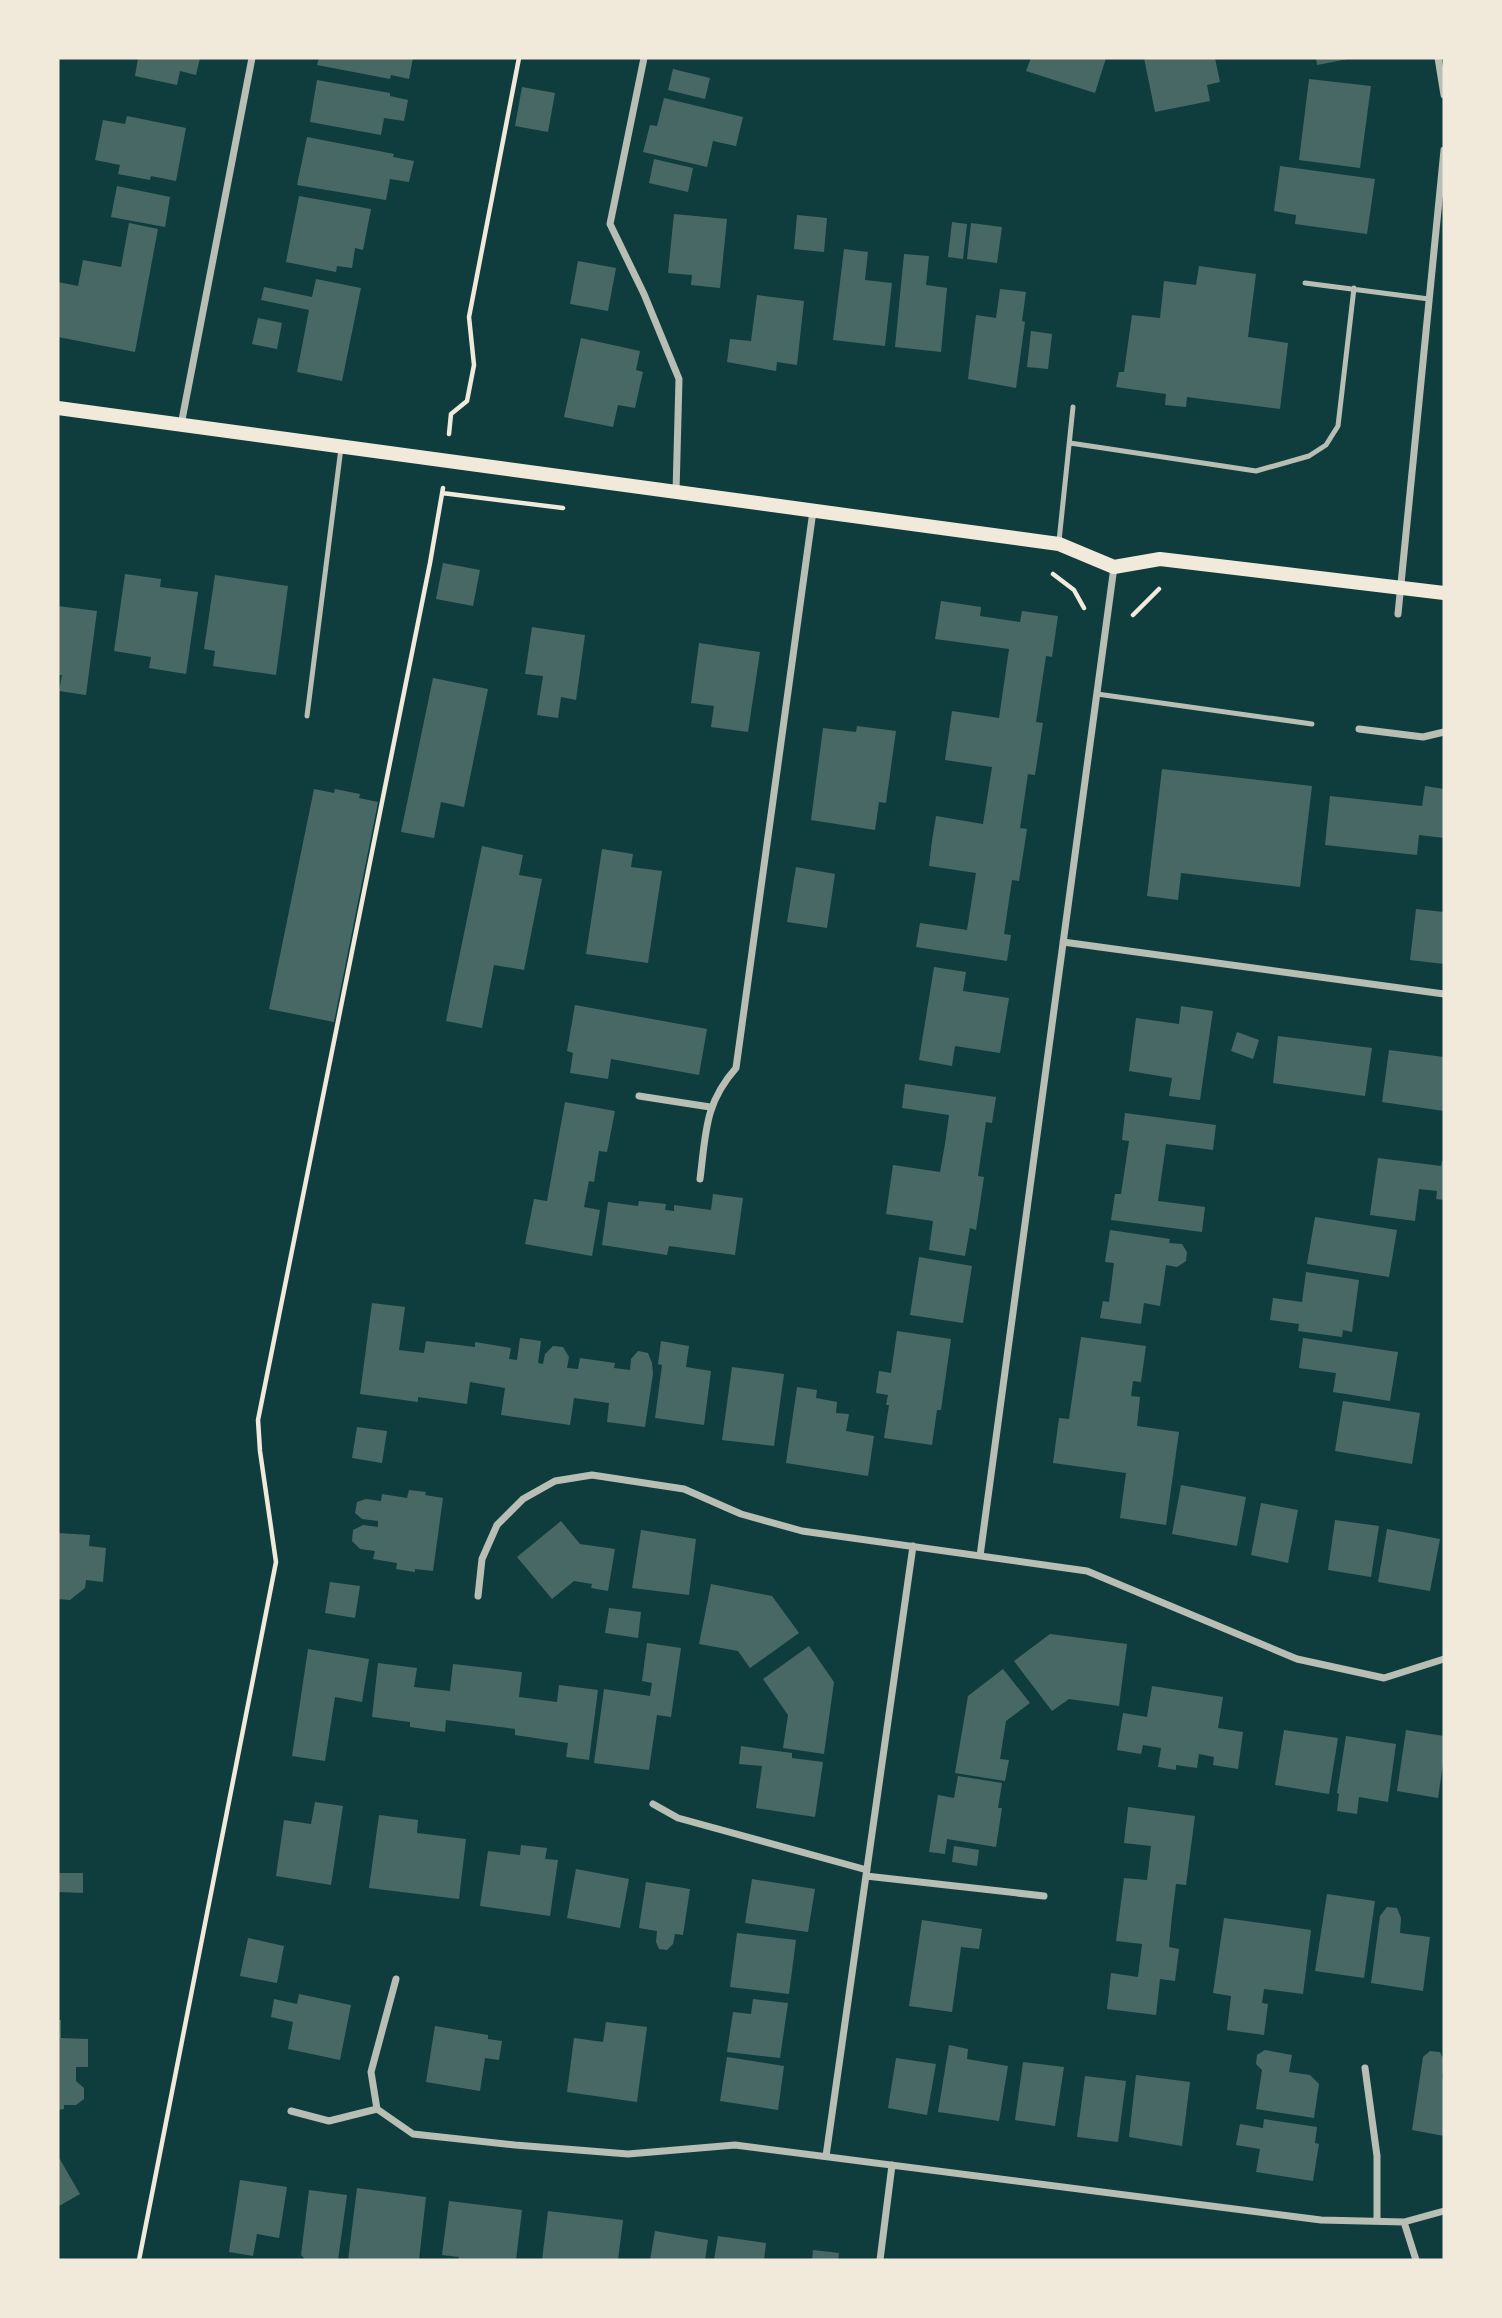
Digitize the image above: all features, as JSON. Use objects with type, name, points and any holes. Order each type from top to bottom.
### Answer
[{"type":"main road","points":[[58,408],[341,449],[1059,544],[1114,567],[1160,559],[1444,593]]},
{"type":"street","points":[[181,426],[253,58]]},
{"type":"street","points":[[644,58],[610,224],[644,294],[679,379],[676,493]]},
{"type":"street","points":[[1438,58],[1444,95]]},
{"type":"street","points":[[1398,614],[1444,150]]},
{"type":"street","points":[[700,1179],[710,1107],[721,1086],[736,1068],[813,510]]},
{"type":"street","points":[[980,1556],[1114,567]]},
{"type":"street","points":[[1359,729],[1423,737],[1444,732]]},
{"type":"street","points":[[1063,942],[1444,993]]},
{"type":"street","points":[[639,1096],[710,1107]]},
{"type":"street","points":[[478,1596],[482,1559],[498,1525],[523,1499],[555,1481],[592,1475],[684,1489],[741,1514],[802,1531],[1087,1571],[1297,1659],[1359,1673],[1384,1678],[1444,1659]]},
{"type":"street","points":[[826,2156],[913,1546]]},
{"type":"street","points":[[653,1804],[678,1818],[866,1873],[1044,1896]]},
{"type":"street","points":[[396,1979],[371,2072],[377,2109],[413,2134],[628,2154],[735,2145],[1321,2220],[1404,2222],[1444,2211]]},
{"type":"street","points":[[1364,2068],[1377,2156],[1377,2221]]},
{"type":"street","points":[[291,2111],[329,2122],[377,2109]]},
{"type":"street","points":[[880,2260],[892,2165]]},
{"type":"street","points":[[1404,2222],[1416,2260]]},
{"type":"lane","points":[[1305,283],[1429,299]]},
{"type":"lane","points":[[1070,443],[1256,471],[1309,456],[1326,445],[1338,426],[1354,288]]},
{"type":"lane","points":[[1059,544],[1073,407]]},
{"type":"lane","points":[[307,716],[341,449]]},
{"type":"lane","points":[[1097,694],[1311,724]]},
{"type":"path","points":[[445,462],[451,414],[467,401],[474,365],[469,317],[519,58]]},
{"type":"path","points":[[139,2260],[276,1562],[258,1420],[442,493],[564,508]]},
{"type":"path","points":[[1049,570],[1074,590],[1087,612],[1091,630],[1123,635],[1131,618],[1144,601],[1162,586]]},
{"type":"building","points":[[138,58],[200,58],[196,75],[180,71],[177,85],[135,76]]},
{"type":"building","points":[[319,58],[413,58],[409,79],[391,75],[390,79],[317,65]]},
{"type":"building","points":[[1031,58],[1106,58],[1095,93],[1026,71]]},
{"type":"building","points":[[1144,58],[1215,58],[1220,82],[1207,85],[1210,101],[1155,112]]},
{"type":"building","points":[[1316,58],[1348,58],[1348,59],[1317,65]]},
{"type":"building","points":[[673,69],[710,78],[705,99],[668,90]]},
{"type":"building","points":[[1309,79],[1371,86],[1360,168],[1299,160]]},
{"type":"building","points":[[317,80],[390,93],[390,96],[408,100],[404,121],[384,118],[381,135],[310,122]]},
{"type":"building","points":[[522,87],[555,93],[548,132],[515,126]]},
{"type":"building","points":[[664,98],[743,117],[736,146],[713,141],[707,167],[643,152],[650,125],[657,126]]},
{"type":"building","points":[[127,116],[186,128],[176,181],[151,176],[150,180],[118,174],[120,165],[95,160],[103,120],[125,124]]},
{"type":"building","points":[[307,137],[394,154],[393,157],[414,161],[409,182],[390,179],[386,200],[297,185]]},
{"type":"building","points":[[654,159],[693,168],[688,192],[649,183]]},
{"type":"building","points":[[1280,166],[1375,179],[1367,234],[1295,224],[1296,215],[1274,211]]},
{"type":"building","points":[[117,186],[170,197],[165,227],[111,217]]},
{"type":"building","points":[[299,196],[371,209],[363,250],[355,248],[352,268],[337,266],[336,272],[286,262]]},
{"type":"building","points":[[674,214],[727,219],[720,288],[691,285],[692,275],[668,273]]},
{"type":"building","points":[[797,215],[827,218],[824,252],[794,249]]},
{"type":"building","points":[[952,222],[967,224],[963,259],[948,257]]},
{"type":"building","points":[[129,223],[158,229],[135,352],[58,337],[58,282],[78,286],[83,260],[121,267]]},
{"type":"building","points":[[971,223],[1002,227],[997,263],[967,259]]},
{"type":"building","points":[[844,249],[868,252],[865,280],[892,283],[885,346],[833,340]]},
{"type":"building","points":[[904,254],[929,256],[926,285],[947,288],[941,352],[895,347]]},
{"type":"building","points":[[578,261],[616,268],[608,311],[570,304]]},
{"type":"building","points":[[1199,266],[1256,274],[1248,337],[1288,343],[1280,409],[1187,397],[1186,407],[1165,405],[1166,394],[1116,387],[1119,372],[1124,372],[1132,315],[1160,318],[1164,281],[1196,285]]},
{"type":"building","points":[[316,279],[361,288],[342,381],[297,372],[309,310],[261,300],[264,287],[312,297]]},
{"type":"building","points":[[1000,289],[1026,292],[1022,321],[1025,322],[1016,388],[968,379],[976,315],[996,318]]},
{"type":"building","points":[[757,295],[804,301],[797,365],[777,362],[776,371],[727,362],[730,339],[751,341]]},
{"type":"building","points":[[258,318],[282,323],[277,349],[252,344]]},
{"type":"building","points":[[1031,331],[1052,334],[1048,369],[1027,367]]},
{"type":"building","points":[[581,338],[640,351],[636,370],[643,372],[635,408],[618,405],[613,427],[564,417]]},
{"type":"building","points":[[443,563],[480,570],[473,606],[436,599]]},
{"type":"building","points":[[125,574],[161,579],[160,587],[198,592],[186,674],[149,668],[151,657],[114,651]]},
{"type":"building","points":[[215,575],[288,586],[276,675],[213,666],[215,651],[204,649]]},
{"type":"building","points":[[941,601],[981,607],[980,616],[1020,622],[1022,611],[1058,616],[1052,657],[1046,656],[1036,722],[1043,723],[1035,775],[1028,774],[1020,828],[1027,829],[1019,881],[1012,880],[1004,934],[1011,935],[1007,961],[916,947],[920,923],[967,930],[976,873],[929,866],[932,841],[936,816],[983,824],[992,767],[945,760],[952,711],[999,718],[1009,649],[935,639]]},
{"type":"building","points":[[58,606],[97,611],[86,695],[59,691],[62,675],[58,675]]},
{"type":"building","points":[[532,627],[585,635],[576,700],[561,697],[558,718],[537,715],[543,676],[525,674]]},
{"type":"building","points":[[699,643],[760,652],[748,732],[711,727],[714,706],[691,703]]},
{"type":"building","points":[[433,678],[488,689],[464,807],[441,802],[434,838],[401,832]]},
{"type":"building","points":[[857,726],[896,731],[886,803],[879,802],[875,830],[811,820],[823,728],[856,732]]},
{"type":"building","points":[[1162,769],[1312,786],[1300,887],[1181,873],[1178,900],[1147,896]]},
{"type":"building","points":[[1425,786],[1444,789],[1444,838],[1419,835],[1417,855],[1325,845],[1330,796],[1422,806]]},
{"type":"building","points":[[314,789],[334,793],[335,789],[360,794],[359,798],[378,802],[334,1022],[269,1009]]},
{"type":"building","points":[[482,846],[523,855],[519,875],[542,879],[524,970],[494,965],[482,1028],[446,1021]]},
{"type":"building","points":[[602,849],[633,854],[631,867],[662,871],[648,963],[586,954]]},
{"type":"building","points":[[796,867],[835,874],[827,928],[787,922]]},
{"type":"building","points":[[1416,909],[1444,912],[1444,964],[1410,960]]},
{"type":"building","points":[[934,967],[966,972],[963,991],[1009,998],[1000,1053],[955,1046],[952,1066],[919,1060]]},
{"type":"building","points":[[575,1005],[707,1029],[699,1075],[611,1059],[608,1079],[570,1073],[573,1053],[567,1051]]},
{"type":"building","points":[[1181,1006],[1213,1011],[1200,1100],[1169,1096],[1172,1078],[1129,1071],[1136,1018],[1179,1024]]},
{"type":"building","points":[[1237,1032],[1259,1040],[1253,1059],[1231,1051]]},
{"type":"building","points":[[1278,1036],[1372,1048],[1365,1096],[1273,1083]]},
{"type":"building","points":[[1389,1050],[1444,1057],[1444,1111],[1382,1102]]},
{"type":"building","points":[[905,1084],[996,1097],[992,1123],[986,1122],[978,1176],[984,1177],[976,1230],[970,1228],[965,1256],[929,1250],[933,1221],[886,1214],[893,1165],[940,1172],[945,1144],[949,1115],[902,1108]]},
{"type":"building","points":[[565,1102],[615,1111],[607,1152],[599,1151],[594,1182],[589,1181],[584,1207],[600,1210],[592,1256],[525,1244],[534,1199],[547,1201]]},
{"type":"building","points":[[1125,1113],[1216,1125],[1213,1150],[1166,1144],[1158,1201],[1205,1207],[1202,1232],[1111,1220],[1115,1194],[1121,1194],[1129,1141],[1122,1140]]},
{"type":"building","points":[[1378,1158],[1441,1166],[1444,1161],[1444,1200],[1436,1199],[1437,1191],[1419,1189],[1415,1221],[1370,1215]]},
{"type":"building","points":[[713,1194],[743,1198],[735,1255],[669,1246],[667,1255],[602,1245],[608,1202],[638,1206],[639,1201],[666,1204],[665,1210],[674,1211],[674,1205],[711,1210]]},
{"type":"building","points":[[1315,1217],[1397,1230],[1389,1277],[1307,1264]]},
{"type":"building","points":[[1110,1230],[1170,1239],[1169,1243],[1182,1244],[1187,1252],[1186,1261],[1177,1267],[1166,1265],[1160,1306],[1144,1303],[1141,1324],[1100,1318],[1103,1301],[1109,1302],[1114,1263],[1105,1262]]},
{"type":"building","points":[[919,1257],[972,1266],[963,1323],[910,1315]]},
{"type":"building","points":[[1306,1272],[1359,1280],[1352,1332],[1343,1330],[1342,1337],[1298,1331],[1299,1324],[1270,1320],[1273,1298],[1302,1302]]},
{"type":"building","points":[[372,1303],[405,1307],[399,1350],[424,1353],[426,1341],[475,1347],[475,1342],[511,1348],[509,1359],[517,1360],[520,1338],[541,1341],[538,1363],[543,1364],[545,1354],[553,1346],[563,1347],[569,1357],[567,1368],[578,1369],[580,1358],[615,1363],[614,1368],[630,1370],[631,1359],[638,1351],[648,1353],[653,1374],[645,1427],[607,1422],[609,1403],[574,1398],[570,1425],[501,1415],[505,1388],[470,1382],[467,1404],[418,1397],[418,1402],[360,1394]]},
{"type":"building","points":[[897,1331],[951,1339],[941,1410],[937,1410],[932,1445],[884,1438],[888,1395],[876,1393],[879,1371],[891,1373]]},
{"type":"building","points":[[1081,1337],[1146,1346],[1141,1382],[1133,1381],[1131,1396],[1140,1397],[1137,1426],[1179,1432],[1166,1525],[1120,1518],[1126,1473],[1053,1463],[1059,1418],[1069,1419]]},
{"type":"building","points":[[1303,1338],[1398,1352],[1390,1401],[1333,1392],[1336,1373],[1299,1368]]},
{"type":"building","points":[[661,1341],[689,1346],[686,1367],[711,1371],[704,1425],[655,1418],[662,1365],[658,1364]]},
{"type":"building","points":[[732,1367],[784,1374],[774,1446],[722,1440]]},
{"type":"building","points":[[797,1387],[817,1390],[816,1398],[837,1402],[836,1413],[849,1414],[846,1431],[874,1436],[868,1476],[786,1463]]},
{"type":"building","points":[[1343,1401],[1420,1413],[1412,1464],[1335,1451]]},
{"type":"building","points":[[357,1427],[387,1431],[382,1463],[352,1458]]},
{"type":"building","points":[[1181,1485],[1246,1497],[1237,1546],[1172,1534]]},
{"type":"building","points":[[409,1490],[443,1498],[433,1571],[396,1569],[397,1563],[373,1559],[375,1551],[360,1549],[352,1541],[353,1530],[363,1525],[378,1527],[378,1521],[362,1519],[355,1513],[357,1502],[366,1499],[381,1501],[382,1494],[407,1498]]},
{"type":"building","points":[[1261,1503],[1298,1510],[1288,1563],[1251,1555]]},
{"type":"building","points":[[1335,1520],[1379,1526],[1371,1577],[1328,1570]]},
{"type":"building","points":[[561,1521],[580,1544],[615,1549],[608,1591],[591,1588],[592,1584],[574,1581],[552,1599],[517,1557]]},
{"type":"building","points":[[1387,1529],[1440,1539],[1430,1591],[1378,1582]]},
{"type":"building","points":[[641,1530],[696,1539],[689,1595],[632,1588]]},
{"type":"building","points":[[58,1533],[90,1535],[89,1546],[106,1548],[103,1582],[86,1580],[85,1588],[70,1600],[58,1599]]},
{"type":"building","points":[[330,1582],[360,1586],[355,1618],[325,1613]]},
{"type":"building","points":[[711,1584],[772,1596],[799,1633],[750,1668],[738,1651],[699,1644]]},
{"type":"building","points":[[609,1608],[641,1612],[638,1638],[605,1633]]},
{"type":"building","points":[[1050,1634],[1127,1644],[1119,1706],[1069,1699],[1052,1711],[1014,1661]]},
{"type":"building","points":[[647,1643],[681,1648],[671,1717],[657,1715],[649,1770],[594,1763],[604,1689],[650,1696],[652,1683],[642,1681]]},
{"type":"building","points":[[809,1646],[834,1682],[824,1754],[783,1748],[788,1715],[763,1679]]},
{"type":"building","points":[[308,1649],[369,1659],[362,1702],[335,1697],[325,1761],[292,1756]]},
{"type":"building","points":[[378,1663],[417,1668],[414,1687],[450,1691],[453,1664],[522,1672],[519,1697],[557,1702],[559,1685],[598,1690],[589,1760],[566,1757],[568,1743],[515,1735],[515,1729],[446,1720],[445,1732],[410,1727],[410,1722],[372,1717]]},
{"type":"building","points":[[1003,1669],[1030,1703],[1006,1721],[1000,1759],[1009,1760],[1005,1781],[955,1773],[968,1696]]},
{"type":"building","points":[[1152,1686],[1223,1697],[1218,1728],[1243,1732],[1238,1769],[1213,1765],[1214,1757],[1199,1754],[1197,1768],[1176,1765],[1176,1770],[1158,1767],[1161,1748],[1143,1745],[1141,1754],[1117,1750],[1123,1713],[1147,1717]]},
{"type":"building","points":[[1284,1730],[1338,1738],[1329,1794],[1275,1785]]},
{"type":"building","points":[[1406,1730],[1444,1736],[1438,1798],[1397,1791]]},
{"type":"building","points":[[1346,1736],[1396,1744],[1388,1802],[1359,1797],[1357,1814],[1337,1811],[1337,1793]]},
{"type":"building","points":[[741,1746],[792,1753],[792,1758],[823,1762],[815,1817],[756,1808],[762,1766],[739,1764]]},
{"type":"building","points":[[958,1776],[1002,1783],[998,1808],[1002,1808],[996,1847],[947,1839],[945,1854],[929,1852],[938,1795],[954,1798]]},
{"type":"building","points":[[315,1802],[343,1806],[331,1885],[276,1876],[284,1820],[311,1824]]},
{"type":"building","points":[[1128,1807],[1195,1816],[1186,1885],[1176,1884],[1172,1916],[1169,1947],[1179,1949],[1175,1981],[1160,1979],[1156,2015],[1107,2009],[1111,1973],[1138,1977],[1142,1944],[1116,1941],[1124,1878],[1147,1880],[1151,1846],[1124,1843]]},
{"type":"building","points":[[379,1815],[418,1820],[417,1833],[466,1839],[459,1899],[369,1888]]},
{"type":"building","points":[[521,1845],[547,1848],[545,1859],[558,1860],[550,1916],[480,1906],[488,1851],[520,1855]]},
{"type":"building","points":[[954,1846],[979,1850],[977,1866],[952,1862]]},
{"type":"building","points":[[576,1869],[629,1879],[620,1928],[567,1918]]},
{"type":"building","points":[[58,1873],[83,1873],[83,1893],[58,1892]]},
{"type":"building","points":[[752,1879],[815,1889],[808,1932],[745,1923]]},
{"type":"building","points":[[646,1882],[690,1889],[683,1935],[675,1934],[673,1944],[667,1950],[659,1949],[656,1942],[657,1931],[639,1928]]},
{"type":"building","points":[[1327,1894],[1375,1901],[1364,1978],[1315,1971]]},
{"type":"building","points":[[1387,1907],[1397,1908],[1401,1918],[1400,1933],[1430,1937],[1423,1991],[1371,1983],[1380,1916]]},
{"type":"building","points":[[1224,1918],[1311,1930],[1303,1994],[1264,1989],[1262,2003],[1268,2004],[1264,2035],[1227,2030],[1231,1996],[1213,1993]]},
{"type":"building","points":[[922,1920],[982,1929],[979,1949],[961,1947],[952,2012],[909,2006]]},
{"type":"building","points":[[737,1933],[796,1940],[789,1994],[730,1987]]},
{"type":"building","points":[[248,1938],[284,1946],[277,1983],[240,1976]]},
{"type":"building","points":[[299,1994],[351,2005],[340,2060],[288,2049],[293,2022],[271,2017],[274,1999],[297,2004]]},
{"type":"building","points":[[753,1999],[788,2003],[780,2058],[727,2052],[733,2012],[751,2014]]},
{"type":"building","points":[[58,2020],[61,2020],[61,2038],[88,2039],[88,2067],[76,2067],[76,2081],[84,2088],[84,2099],[76,2105],[64,2105],[64,2109],[58,2110]]},
{"type":"building","points":[[606,2022],[647,2027],[637,2102],[567,2092],[574,2038],[603,2042]]},
{"type":"building","points":[[435,2026],[488,2035],[488,2039],[502,2041],[499,2060],[485,2058],[480,2091],[426,2082]]},
{"type":"building","points":[[949,2045],[968,2049],[967,2059],[1008,2066],[999,2121],[938,2112]]},
{"type":"building","points":[[1265,2050],[1292,2055],[1289,2072],[1310,2075],[1319,2084],[1314,2118],[1256,2109],[1262,2070],[1256,2064],[1257,2055]]},
{"type":"building","points":[[1430,2051],[1440,2052],[1444,2060],[1444,2136],[1412,2130],[1423,2057]]},
{"type":"building","points":[[727,2057],[784,2066],[778,2110],[720,2101]]},
{"type":"building","points":[[896,2058],[936,2064],[927,2115],[888,2108]]},
{"type":"building","points":[[1023,2062],[1064,2067],[1055,2126],[1015,2120]]},
{"type":"building","points":[[1136,2075],[1190,2082],[1182,2146],[1129,2137]]},
{"type":"building","points":[[1085,2076],[1126,2081],[1118,2142],[1077,2137]]},
{"type":"building","points":[[1264,2119],[1317,2127],[1315,2143],[1319,2144],[1313,2181],[1256,2172],[1260,2149],[1236,2145],[1240,2124],[1263,2128]]},
{"type":"building","points":[[58,2156],[80,2194],[59,2206],[58,2204]]},
{"type":"building","points":[[240,2180],[287,2187],[279,2238],[257,2234],[253,2256],[229,2252]]},
{"type":"building","points":[[357,2188],[426,2197],[419,2260],[348,2260]]},
{"type":"building","points":[[309,2190],[347,2195],[338,2260],[306,2260],[301,2255]]},
{"type":"building","points":[[449,2201],[522,2210],[516,2260],[458,2260],[459,2257],[442,2255]]},
{"type":"building","points":[[548,2211],[623,2220],[618,2260],[542,2260]]},
{"type":"building","points":[[655,2231],[708,2240],[705,2260],[650,2260]]},
{"type":"building","points":[[718,2236],[766,2243],[764,2260],[714,2260]]},
{"type":"building","points":[[813,2250],[839,2253],[838,2260],[812,2260]]}]
